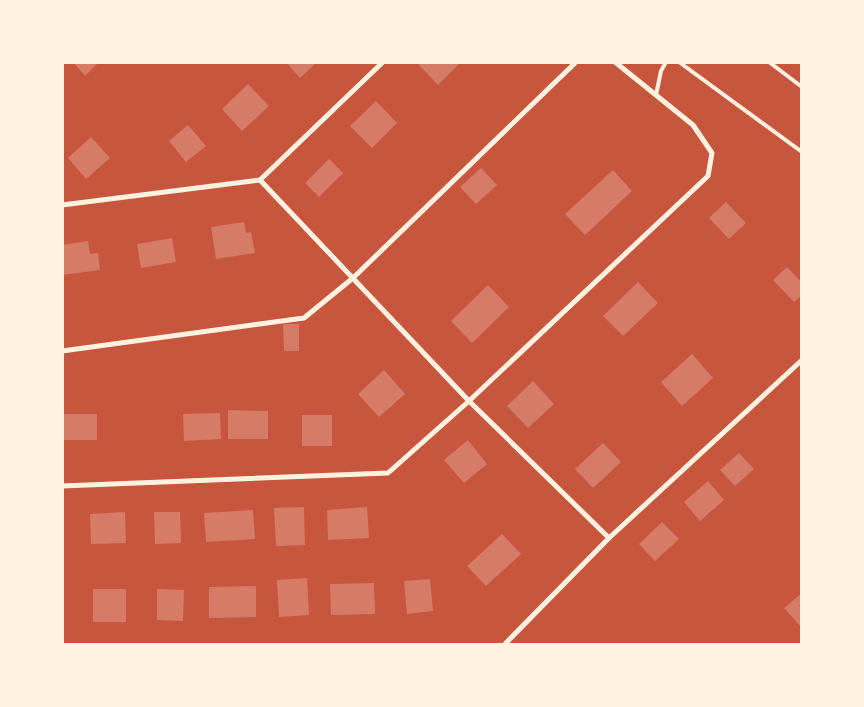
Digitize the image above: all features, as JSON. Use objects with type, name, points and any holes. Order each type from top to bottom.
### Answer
[{"type":"street","points":[[62,205],[260,180],[383,62]]},
{"type":"street","points":[[62,351],[304,318],[354,278],[576,62]]},
{"type":"street","points":[[62,486],[388,473],[469,401],[708,176],[712,153],[693,125],[615,62]]},
{"type":"street","points":[[260,180],[469,401],[609,538]]},
{"type":"street","points":[[505,644],[609,538],[802,360]]},
{"type":"lane","points":[[656,95],[661,71],[666,62]]},
{"type":"lane","points":[[679,62],[802,152]]},
{"type":"lane","points":[[769,62],[802,87]]},
{"type":"building","points":[[73,62],[99,62],[85,76]]},
{"type":"building","points":[[286,62],[317,62],[300,78]]},
{"type":"building","points":[[416,62],[461,62],[438,85]]},
{"type":"building","points":[[248,84],[269,106],[242,131],[222,109]]},
{"type":"building","points":[[376,101],[397,123],[372,148],[350,126]]},
{"type":"building","points":[[188,125],[206,146],[186,162],[169,141]]},
{"type":"building","points":[[91,137],[110,158],[86,179],[68,158]]},
{"type":"building","points":[[329,159],[343,173],[319,197],[305,183]]},
{"type":"building","points":[[481,168],[497,185],[476,204],[460,187]]},
{"type":"building","points":[[613,170],[632,191],[585,235],[565,214]]},
{"type":"building","points":[[726,202],[746,223],[729,239],[709,218]]},
{"type":"building","points":[[244,222],[246,233],[251,232],[255,253],[216,259],[211,227]]},
{"type":"building","points":[[172,238],[176,262],[141,268],[137,244]]},
{"type":"building","points":[[88,241],[90,254],[98,253],[100,270],[62,275],[62,245]]},
{"type":"building","points":[[787,267],[802,283],[802,295],[794,302],[773,280]]},
{"type":"building","points":[[638,282],[658,303],[623,336],[603,316]]},
{"type":"building","points":[[488,285],[509,307],[472,343],[451,321]]},
{"type":"building","points":[[283,324],[299,324],[299,351],[284,351]]},
{"type":"building","points":[[692,354],[713,378],[682,406],[661,382]]},
{"type":"building","points":[[384,370],[405,394],[379,417],[358,394]]},
{"type":"building","points":[[533,381],[554,404],[528,428],[507,406]]},
{"type":"building","points":[[228,410],[268,411],[268,439],[228,439]]},
{"type":"building","points":[[220,413],[221,439],[184,441],[183,414]]},
{"type":"building","points":[[62,414],[97,414],[97,440],[62,440]]},
{"type":"building","points":[[302,415],[332,415],[332,446],[302,446]]},
{"type":"building","points":[[468,440],[487,464],[464,483],[444,460]]},
{"type":"building","points":[[603,443],[621,462],[593,488],[575,469]]},
{"type":"building","points":[[739,453],[754,469],[735,486],[720,470]]},
{"type":"building","points":[[708,481],[724,500],[700,521],[684,502]]},
{"type":"building","points":[[304,507],[305,545],[276,546],[274,508]]},
{"type":"building","points":[[367,507],[369,538],[328,540],[327,510]]},
{"type":"building","points":[[253,510],[255,539],[206,542],[204,513]]},
{"type":"building","points":[[125,512],[126,543],[91,544],[90,514]]},
{"type":"building","points":[[154,512],[180,512],[181,543],[155,544]]},
{"type":"building","points":[[662,522],[679,539],[655,561],[639,544]]},
{"type":"building","points":[[502,534],[521,554],[486,586],[467,566]]},
{"type":"building","points":[[307,578],[309,615],[279,617],[277,580]]},
{"type":"building","points":[[430,579],[433,611],[407,614],[404,581]]},
{"type":"building","points":[[374,583],[375,614],[331,615],[330,584]]},
{"type":"building","points":[[256,586],[256,617],[209,618],[209,587]]},
{"type":"building","points":[[93,589],[126,589],[126,622],[93,622]]},
{"type":"building","points":[[157,589],[184,590],[183,621],[157,620]]},
{"type":"building","points":[[802,593],[802,628],[784,608]]}]
